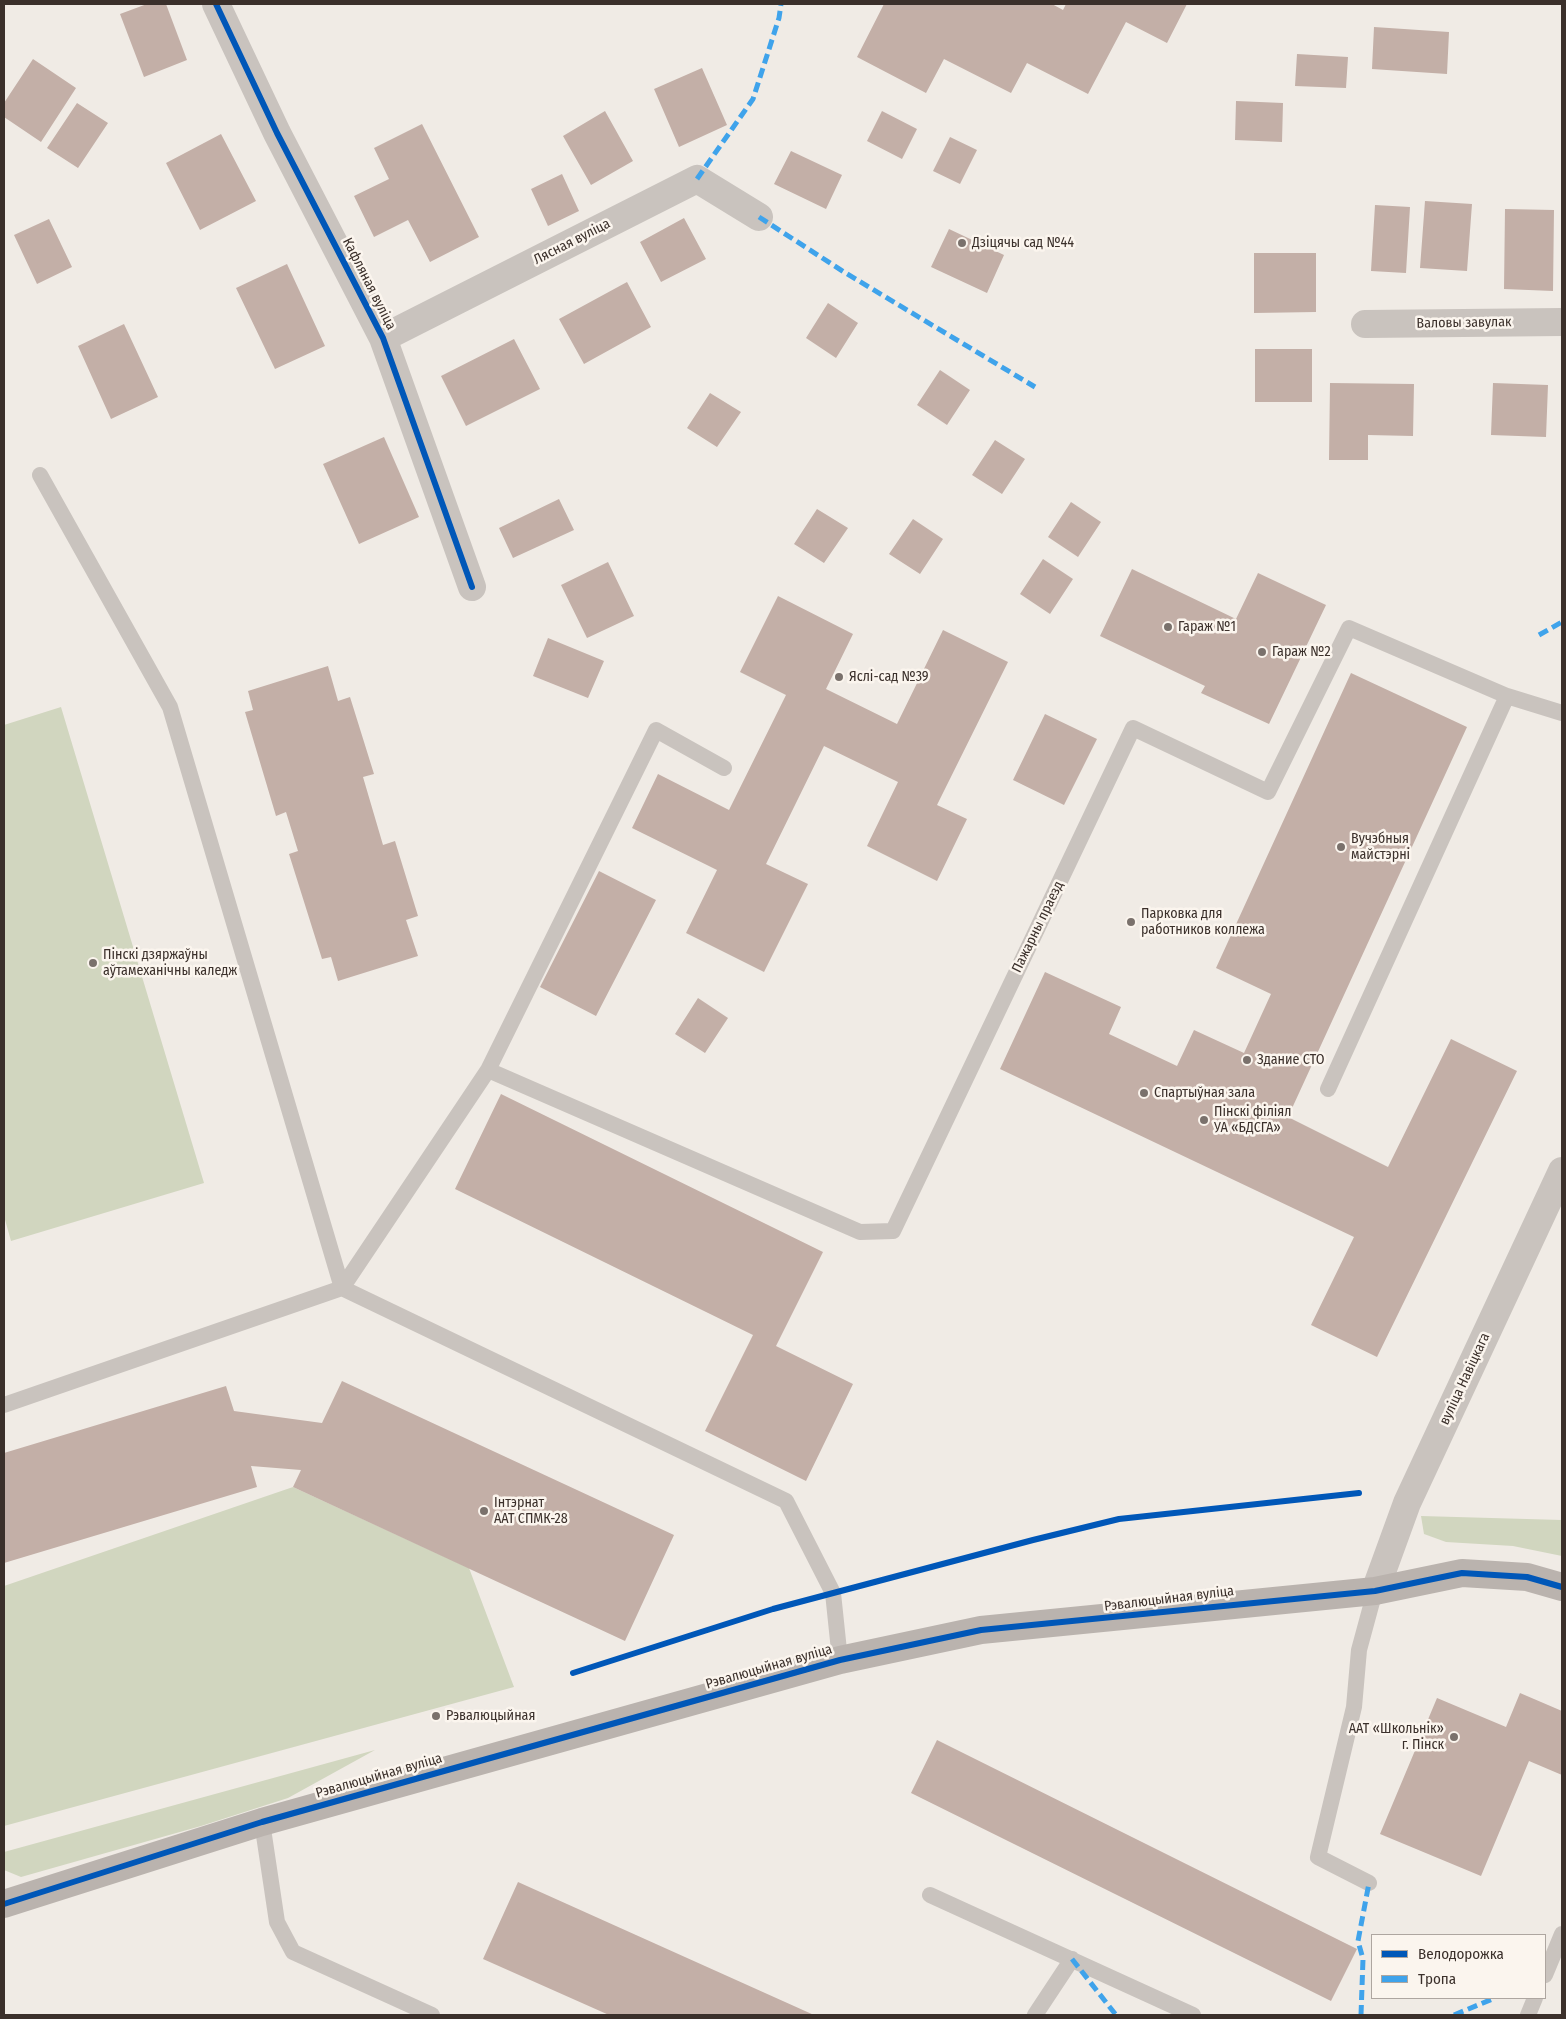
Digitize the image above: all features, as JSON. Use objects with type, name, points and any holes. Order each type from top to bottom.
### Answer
[{"type":"street","name":"Кафляная вуліца","points":[[216,4],[277,133],[382,338],[472,587]]},
{"type":"street","name":"Лясная вуліца","points":[[382,338],[696,179],[759,217]]},
{"type":"street","name":"Валовы завулак","points":[[1365,324],[1562,322]]},
{"type":"street","name":"вуліца Навіцкага","points":[[1375,1591],[1407,1502],[1562,1171]]},
{"type":"street","name":"Рэвалюцыйная вуліца","points":[[4,1904],[262,1822],[840,1660],[981,1630],[1375,1591],[1462,1573],[1527,1577],[1562,1587]]},
{"type":"lane","points":[[40,475],[170,707],[342,1288],[786,1501],[833,1593],[840,1660]]},
{"type":"lane","name":"Пажарны праезд","points":[[488,1070],[860,1232],[893,1231],[1133,728],[1268,792],[1349,628],[1507,696]]},
{"type":"lane","points":[[1328,1089],[1507,696],[1562,713]]},
{"type":"lane","points":[[4,1405],[342,1288],[488,1070],[656,730],[724,768]]},
{"type":"lane","points":[[1368,1883],[1318,1857],[1354,1708],[1359,1650],[1375,1591]]},
{"type":"lane","points":[[262,1822],[277,1922],[293,1952],[432,2015]]},
{"type":"lane","points":[[930,1895],[1192,2015]]},
{"type":"lane","points":[[1546,1973],[1562,1934]]},
{"type":"lane","points":[[1035,2015],[1072,1959]]},
{"type":"lane","points":[[1528,2015],[1535,1999]]},
{"type":"green space","points":[[61,707],[204,1183],[11,1241],[4,1216],[4,725]]},
{"type":"green space","points":[[293,1487],[469,1568],[514,1687],[4,1826],[4,1586]]},
{"type":"green space","points":[[1421,1516],[1562,1520],[1562,1556],[1513,1546],[1446,1542],[1424,1534]]},
{"type":"green space","points":[[375,1750],[288,1798],[201,1826],[21,1877],[4,1870],[4,1852]]},
{"type":"building","points":[[147,4],[166,4],[187,60],[144,77],[120,14]]},
{"type":"building","points":[[884,4],[1052,4],[1063,10],[1066,4],[1187,4],[1167,43],[1126,22],[1088,94],[1027,63],[1011,93],[944,59],[926,93],[857,57]]},
{"type":"building","points":[[1374,27],[1449,32],[1447,74],[1372,69]]},
{"type":"building","points":[[1297,54],[1348,57],[1346,88],[1295,86]]},
{"type":"building","points":[[33,59],[76,88],[41,142],[4,117],[4,103]]},
{"type":"building","points":[[702,68],[727,125],[679,147],[654,89]]},
{"type":"building","points":[[1236,101],[1283,103],[1282,142],[1235,140]]},
{"type":"building","points":[[77,103],[108,123],[78,168],[47,148]]},
{"type":"building","points":[[605,111],[633,161],[591,185],[563,136]]},
{"type":"building","points":[[882,111],[917,129],[902,159],[867,141]]},
{"type":"building","points":[[422,124],[479,237],[430,262],[408,220],[374,237],[354,196],[389,179],[374,148]]},
{"type":"building","points":[[221,134],[256,201],[200,230],[166,163]]},
{"type":"building","points":[[950,137],[977,150],[960,184],[933,171]]},
{"type":"building","points":[[791,151],[842,175],[826,209],[774,184]]},
{"type":"building","points":[[562,174],[579,211],[548,226],[531,189]]},
{"type":"building","points":[[1425,201],[1472,204],[1467,271],[1420,268]]},
{"type":"building","points":[[1375,205],[1410,207],[1406,273],[1371,271]]},
{"type":"building","points":[[1505,209],[1554,210],[1553,291],[1504,289]]},
{"type":"building","points":[[684,218],[706,259],[661,282],[640,242]]},
{"type":"building","points":[[49,219],[72,267],[37,284],[14,235]]},
{"type":"building","points":[[949,229],[1004,255],[987,293],[931,267]]},
{"type":"building","points":[[1254,253],[1316,253],[1316,312],[1254,313]]},
{"type":"building","points":[[287,264],[325,346],[275,369],[236,288]]},
{"type":"building","points":[[627,282],[651,327],[584,364],[559,319]]},
{"type":"building","points":[[828,303],[858,323],[836,358],[806,338]]},
{"type":"building","points":[[124,324],[158,397],[111,419],[78,346]]},
{"type":"building","points":[[514,339],[540,389],[466,426],[441,376]]},
{"type":"building","points":[[1255,349],[1312,349],[1312,402],[1255,402]]},
{"type":"building","points":[[940,370],[970,390],[947,425],[917,405]]},
{"type":"building","points":[[1330,383],[1414,384],[1413,436],[1368,435],[1368,460],[1329,460]]},
{"type":"building","points":[[1493,383],[1548,385],[1546,437],[1491,435]]},
{"type":"building","points":[[710,393],[741,412],[717,447],[687,428]]},
{"type":"building","points":[[384,437],[419,517],[359,544],[323,464]]},
{"type":"building","points":[[995,440],[1025,459],[1002,494],[972,475]]},
{"type":"building","points":[[559,499],[574,530],[513,558],[499,528]]},
{"type":"building","points":[[1071,502],[1101,522],[1078,557],[1048,537]]},
{"type":"building","points":[[817,509],[848,528],[824,563],[794,544]]},
{"type":"building","points":[[913,519],[943,539],[920,574],[889,554]]},
{"type":"building","points":[[1043,559],[1073,579],[1050,614],[1020,594]]},
{"type":"building","points":[[608,562],[634,616],[587,638],[561,585]]},
{"type":"building","points":[[1132,569],[1236,619],[1258,573],[1326,605],[1269,724],[1201,693],[1205,686],[1100,636]]},
{"type":"building","points":[[778,596],[853,634],[826,689],[897,724],[943,630],[1008,662],[937,805],[967,819],[937,881],[867,846],[898,782],[824,746],[766,864],[808,884],[764,972],[686,933],[717,870],[632,828],[658,774],[729,810],[786,695],[740,672]]},
{"type":"building","points":[[548,638],[604,661],[588,698],[533,676]]},
{"type":"building","points":[[328,666],[338,701],[350,697],[374,774],[363,777],[383,845],[395,841],[418,916],[406,920],[418,956],[338,981],[331,957],[322,959],[289,854],[298,851],[286,812],[276,816],[245,712],[253,710],[248,691]]},
{"type":"building","points":[[1351,673],[1467,727],[1288,1117],[1388,1167],[1451,1039],[1517,1071],[1377,1357],[1311,1325],[1354,1237],[1000,1069],[1045,972],[1121,1007],[1109,1034],[1177,1066],[1194,1030],[1244,1053],[1271,994],[1216,968]]},
{"type":"building","points":[[1045,714],[1097,739],[1064,805],[1013,780]]},
{"type":"building","points":[[599,871],[656,900],[596,1016],[540,987]]},
{"type":"building","points":[[698,998],[728,1018],[705,1053],[675,1034]]},
{"type":"building","points":[[501,1094],[823,1252],[776,1346],[853,1384],[806,1481],[705,1431],[753,1335],[455,1189]]},
{"type":"building","name":"Інтэрнат ААТ СПМК-28","points":[[342,1381],[674,1535],[625,1641],[293,1487],[301,1470],[251,1466],[257,1487],[4,1563],[4,1453],[226,1386],[234,1411],[322,1423]]},
{"type":"building","points":[[1520,1693],[1562,1711],[1562,1775],[1529,1761],[1481,1876],[1380,1834],[1437,1698],[1506,1727]]},
{"type":"building","points":[[937,1740],[1357,1949],[1331,2001],[911,1793]]},
{"type":"building","points":[[518,1882],[814,2015],[609,2015],[483,1959]]},
{"type":"marked path","points":[[697,179],[753,99],[779,18],[781,4]]},
{"type":"marked path","points":[[759,217],[844,272],[1035,387]]},
{"type":"marked path","points":[[1539,635],[1562,622]]},
{"type":"marked path","points":[[1361,2015],[1363,1959],[1358,1941],[1369,1883]]},
{"type":"marked path","points":[[1072,1959],[1116,2015]]},
{"type":"marked path","points":[[1454,2015],[1493,1999]]},
{"type":"cycle path","points":[[216,4],[277,133],[383,338],[472,587]]},
{"type":"cycle path","points":[[573,1673],[773,1609],[1119,1519],[1359,1493]]},
{"type":"cycle path","points":[[4,1904],[262,1822],[840,1660],[981,1630],[1375,1591],[1462,1573],[1527,1577],[1562,1587]]},
{"type":"place","name":"Дзіцячы сад №44","points":[[962,243]]},
{"type":"place","name":"Гараж №1","points":[[1168,627]]},
{"type":"place","name":"Гараж №2","points":[[1262,652]]},
{"type":"place","name":"Яслі-сад №39","points":[[839,677]]},
{"type":"place","name":"Вучэбныя майстэрні","points":[[1341,847]]},
{"type":"place","name":"Парковка для работников коллежа","points":[[1131,922]]},
{"type":"place","name":"Пінскі дзяржаўны аўтамеханічны каледж","points":[[93,963]]},
{"type":"place","name":"Здание СТО","points":[[1247,1060]]},
{"type":"place","name":"Спартыўная зала","points":[[1144,1093]]},
{"type":"place","name":"Пінскі філіял УА «БДСГА»","points":[[1204,1120]]},
{"type":"place","name":"Інтэрнат ААТ СПМК-28","points":[[484,1511]]},
{"type":"place","name":"Рэвалюцыйная","points":[[436,1716]]},
{"type":"place","name":"ААТ «Школьнік» г. Пінск","points":[[1454,1737]]}]
